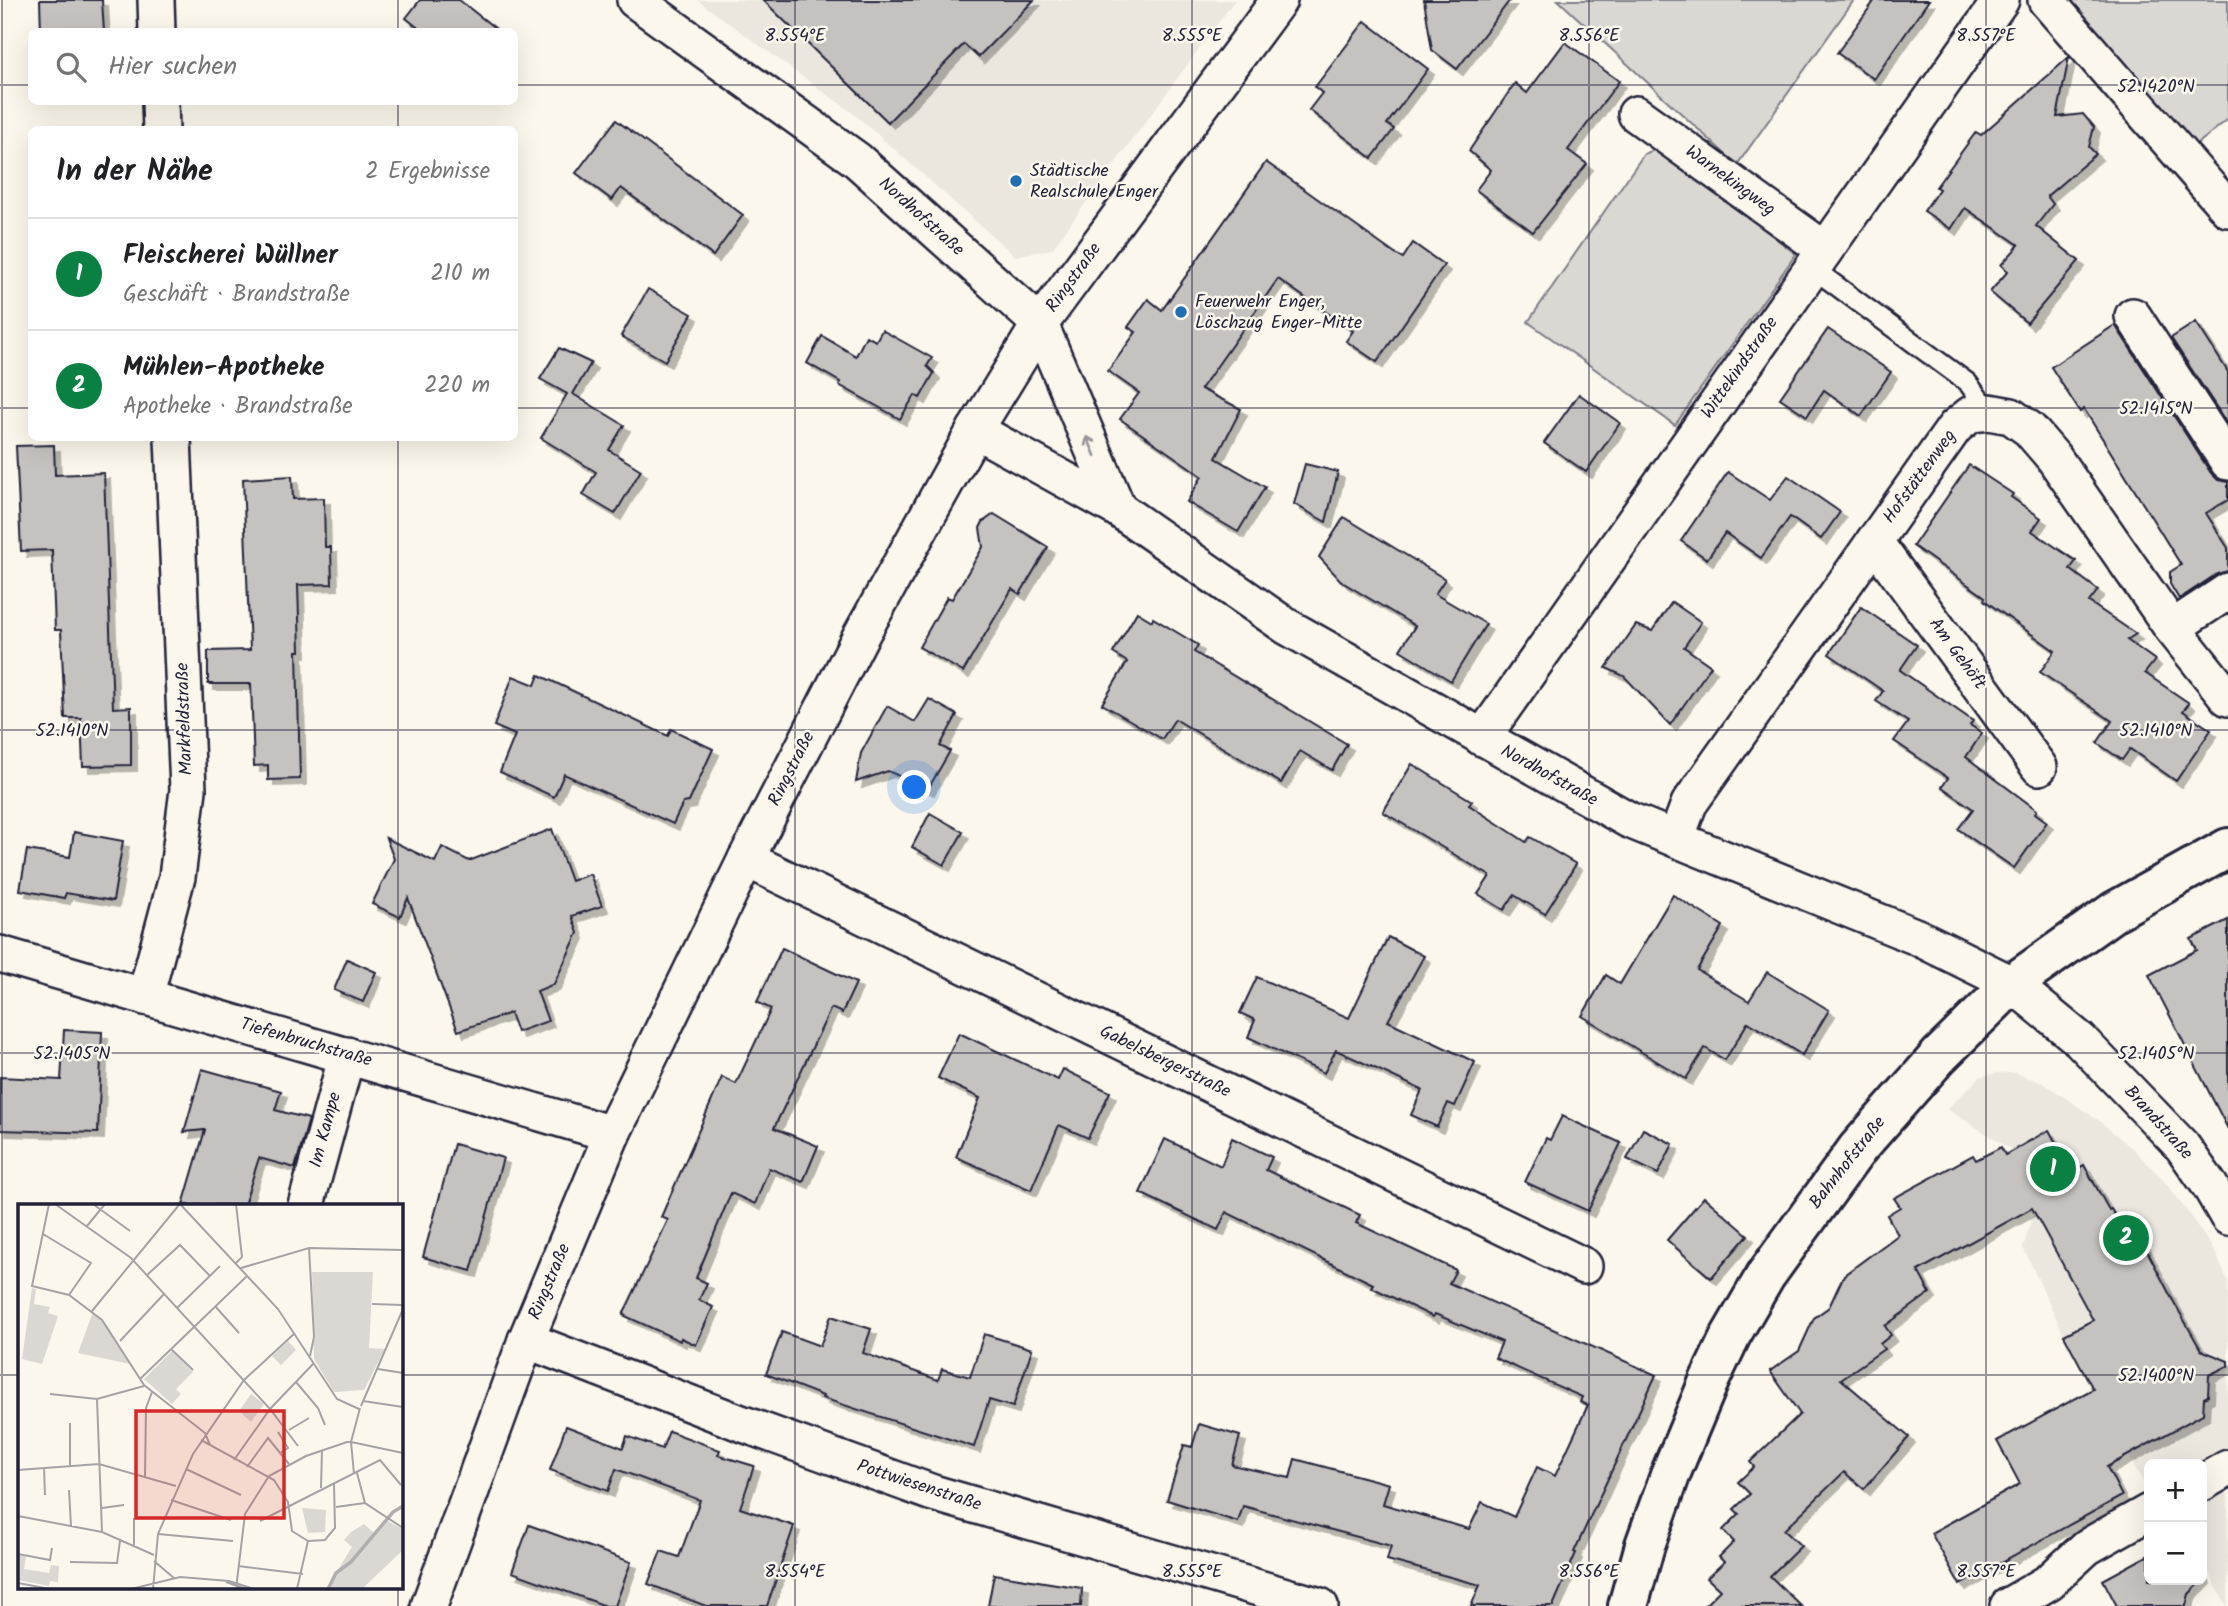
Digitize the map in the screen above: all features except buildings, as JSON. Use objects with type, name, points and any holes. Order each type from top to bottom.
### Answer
[{"type":"street","points":[[156,0],[157,28]]},
{"type":"street","name":"Nordhofstraße","points":[[635,0],[857,160],[1040,324],[1118,509]]},
{"type":"street","name":"Ringstraße","points":[[429,1606],[526,1340],[612,1134],[746,859],[859,639],[975,430],[1040,324],[1279,0]]},
{"type":"street","name":"Wittekindstraße","points":[[1482,738],[2001,0]]},
{"type":"street","points":[[2046,0],[2228,209]]},
{"type":"street","points":[[160,105],[161,126]]},
{"type":"street","name":"Warnekingweg","points":[[1636,114],[1817,258]]},
{"type":"street","points":[[2133,316],[2228,463]]},
{"type":"street","points":[[1989,412],[2011,416],[2029,429],[2054,458],[2172,628],[2228,698]]},
{"type":"street","name":"Hofstättenweg","points":[[1676,839],[1689,804],[1955,426],[1971,414],[1989,412]]},
{"type":"street","name":"Nordhofstraße","points":[[975,430],[1118,509],[1286,626],[1629,820],[1917,937],[2012,984]]},
{"type":"street","name":"Markfeldstraße","points":[[145,997],[177,877],[188,790],[173,441]]},
{"type":"street","name":"Am Gehöft","points":[[1874,541],[2039,767]]},
{"type":"street","points":[[2172,628],[2228,591]]},
{"type":"street","name":"Bahnhofstraße","points":[[1628,1606],[1645,1545],[1672,1470],[1709,1381],[1743,1312],[1802,1223],[1858,1147],[1940,1056],[2012,984],[2115,911],[2228,848]]},
{"type":"street","name":"Gabelsbergerstraße","points":[[746,859],[1584,1266]]},
{"type":"street","name":"Tiefenbruchstraße","points":[[0,954],[612,1134]]},
{"type":"street","name":"Brandstraße","points":[[2012,984],[2080,1040],[2182,1146],[2228,1217]]},
{"type":"street","name":"Im Kampe","points":[[306,1204],[347,1055]]},
{"type":"street","name":"Pottwiesenstraße","points":[[526,1340],[738,1422],[933,1493],[1320,1606]]},
{"type":"street","points":[[2207,1480],[2228,1468]]},
{"type":"street","points":[[2008,1606],[2049,1582],[2087,1547],[2144,1515]]},
{"type":"lane","points":[[1817,258],[1968,383],[1989,412]]},
{"type":"shaded area","name":"Städtische Realschule Enger","points":[[697,0],[1235,0],[1052,249],[1015,256],[854,114]]},
{"type":"shaded area","points":[[1558,0],[1854,0],[1737,165]]},
{"type":"shaded area","points":[[2071,0],[2228,0],[2228,119],[2196,145]]},
{"type":"shaded area","points":[[1659,148],[1796,254],[1675,425],[1528,322],[1644,154]]},
{"type":"shaded area","points":[[2016,1073],[2045,1084],[2098,1120],[2161,1177],[2216,1254],[2228,1282],[2226,1605],[2207,1569],[2207,1459],[2144,1459],[2144,1484],[2064,1335],[2023,1247],[2037,1202],[2009,1148],[1947,1109],[1980,1077]]},
{"type":"place","name":"Städtische Realschule Enger","points":[[1016,181]]},
{"type":"place","name":"Feuerwehr Enger, Löschzug Enger-Mitte","points":[[1181,312]]},
{"type":"place","name":"Fleischerei Wüllner","points":[[2053,1169]]},
{"type":"place","name":"Mühlen-Apotheke","points":[[2126,1238]]}]
